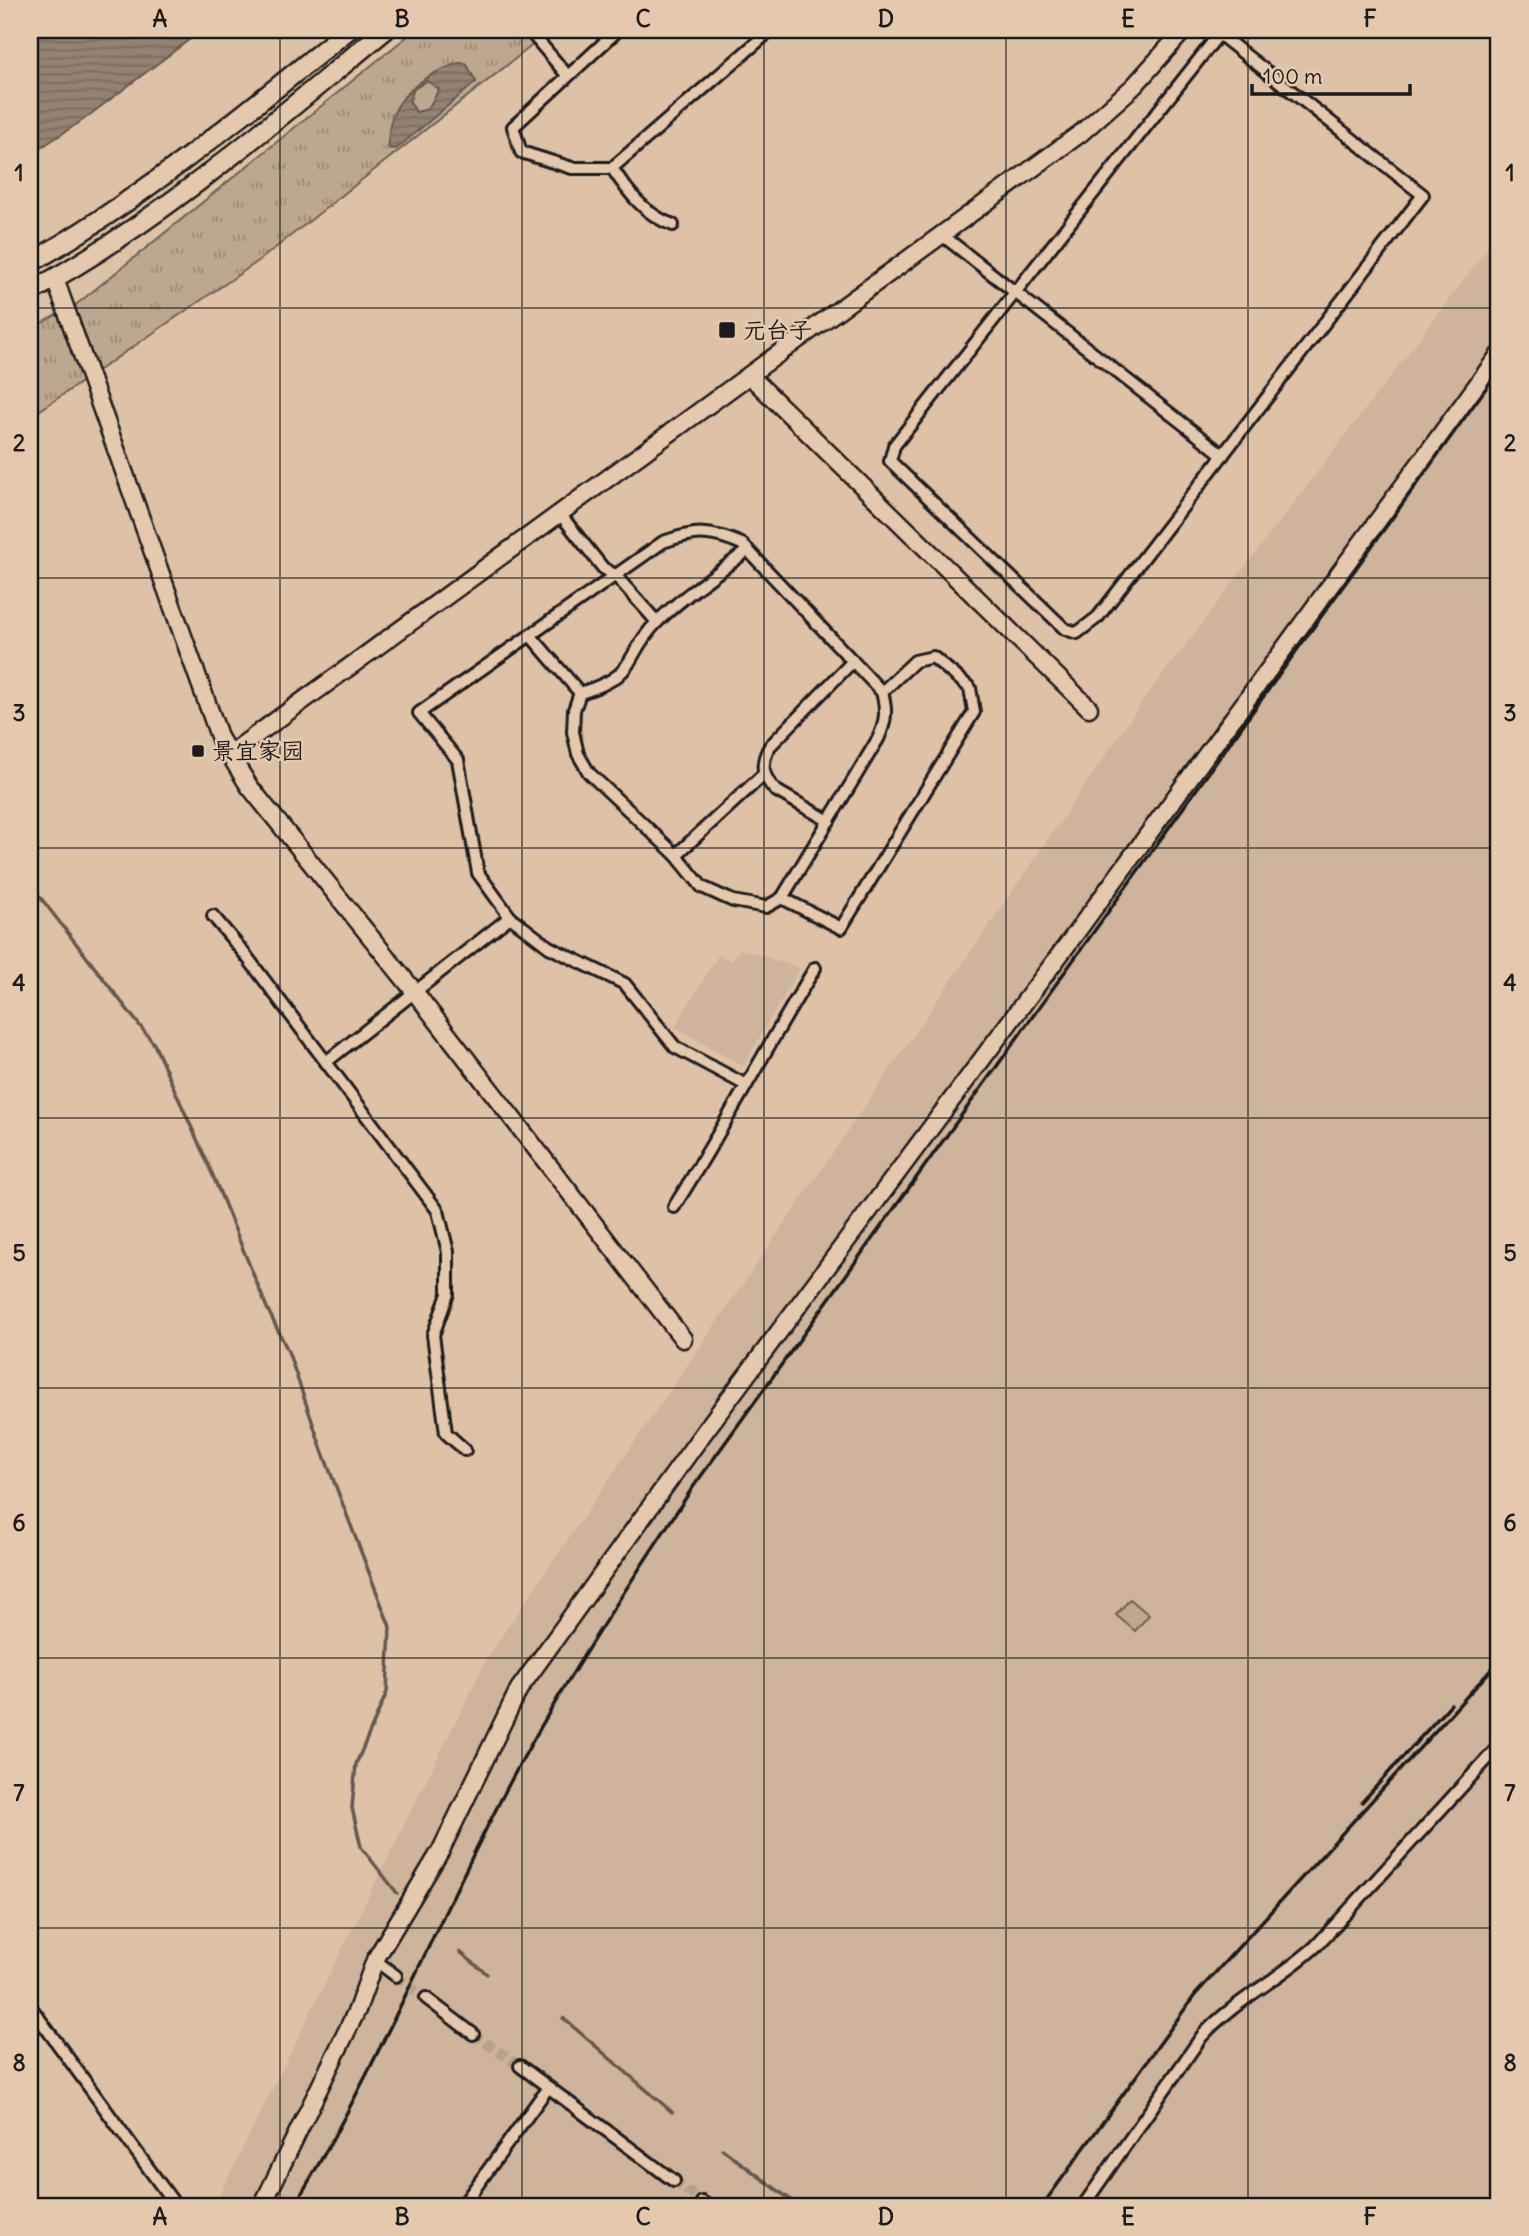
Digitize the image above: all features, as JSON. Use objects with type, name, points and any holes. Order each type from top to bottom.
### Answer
[{"type":"main road","points":[[30,263],[108,215],[195,153],[348,30]]},
{"type":"main road","points":[[30,292],[107,246],[215,169],[385,30]]},
{"type":"street","points":[[529,30],[567,75]]},
{"type":"street","points":[[618,30],[513,127],[521,152],[572,168],[612,169],[771,30]]},
{"type":"street","points":[[230,754],[1081,133],[1134,86],[1184,30]]},
{"type":"street","points":[[1219,34],[1423,195],[1223,455],[1098,617],[1077,633],[1065,629],[890,461],[894,446],[1219,34]]},
{"type":"street","points":[[612,169],[629,194],[657,220],[673,225]]},
{"type":"street","points":[[942,235],[1223,455]]},
{"type":"street","points":[[55,279],[220,739],[249,786],[414,991],[683,1339]]},
{"type":"street","points":[[262,2206],[357,2010],[375,1960],[441,1850],[519,1689],[710,1424],[1499,355]]},
{"type":"street","points":[[750,376],[1089,708]]},
{"type":"street","points":[[560,514],[603,568],[615,575],[657,622]]},
{"type":"street","points":[[580,693],[574,710],[573,732],[578,754],[589,774],[676,855],[702,887],[733,901],[766,907],[782,898],[885,724],[886,708],[882,692],[742,544],[724,536],[694,531],[663,542],[419,713],[458,760],[478,873],[510,917],[549,947],[625,984],[675,1047],[744,1084]]},
{"type":"street","points":[[580,693],[614,681],[627,670],[657,622],[748,550]]},
{"type":"street","points":[[530,635],[580,693]]},
{"type":"street","points":[[782,898],[841,928],[974,712],[970,688],[933,657],[915,661],[882,692]]},
{"type":"street","points":[[829,821],[775,790],[764,774],[762,764],[770,746],[853,661]]},
{"type":"street","points":[[676,855],[764,774]]},
{"type":"street","points":[[213,916],[438,1211],[448,1252],[448,1294],[433,1335],[446,1433],[465,1450]]},
{"type":"street","points":[[326,1062],[510,917]]},
{"type":"street","points":[[674,1207],[736,1107],[744,1084],[815,968]]},
{"type":"street","points":[[1083,2206],[1202,2036],[1218,2018],[1292,1969],[1316,1946],[1499,1746]]},
{"type":"street","points":[[375,1960],[396,1976]]},
{"type":"street","points":[[426,1998],[473,2034]]},
{"type":"street","points":[[30,2006],[176,2206]]},
{"type":"street","points":[[520,2066],[547,2089],[674,2181]]},
{"type":"street","points":[[462,2206],[547,2089]]},
{"type":"shaded area","points":[[30,30],[202,30],[83,120],[30,155]]},
{"type":"shaded area","points":[[466,63],[476,82],[396,149],[389,148],[392,117],[399,104],[418,83],[445,68]],"holes":[[[427,81],[439,89],[428,109],[416,112],[409,100],[414,89]]]},
{"type":"shaded area","points":[[1499,234],[1499,2206],[214,2206],[490,1653],[1142,702]]},
{"type":"shaded area","points":[[740,949],[800,968],[743,1066],[675,1027],[719,954],[731,961]]},
{"type":"green space","points":[[415,30],[520,30],[534,44],[260,260],[30,417],[30,329],[77,304]]},
{"type":"green space","points":[[1130,1599],[1149,1615],[1135,1631],[1116,1615]]},
{"type":"waterway","points":[[30,884],[154,1044],[288,1351],[323,1453],[390,1627],[387,1692],[356,1764],[352,1808],[361,1847],[397,1893]]},
{"type":"waterway","points":[[460,1952],[487,1974]]},
{"type":"waterway","points":[[563,2018],[672,2112]]},
{"type":"waterway","points":[[722,2149],[799,2206]]},
{"type":"tunnel","points":[[396,1976],[426,1998]]},
{"type":"tunnel","points":[[473,2034],[520,2066]]},
{"type":"tunnel","points":[[674,2181],[702,2202]]},
{"type":"railway","points":[[294,2206],[354,2100],[515,1773],[578,1665],[645,1560],[691,1490],[1499,370]]},
{"type":"railway","points":[[1042,2206],[1195,1995],[1499,1661]]},
{"type":"railway","points":[[1362,1802],[1451,1704]]},
{"type":"place","name":"元台子","points":[[727,330]]},
{"type":"place","name":"景宜家园","points":[[198,751]]}]
